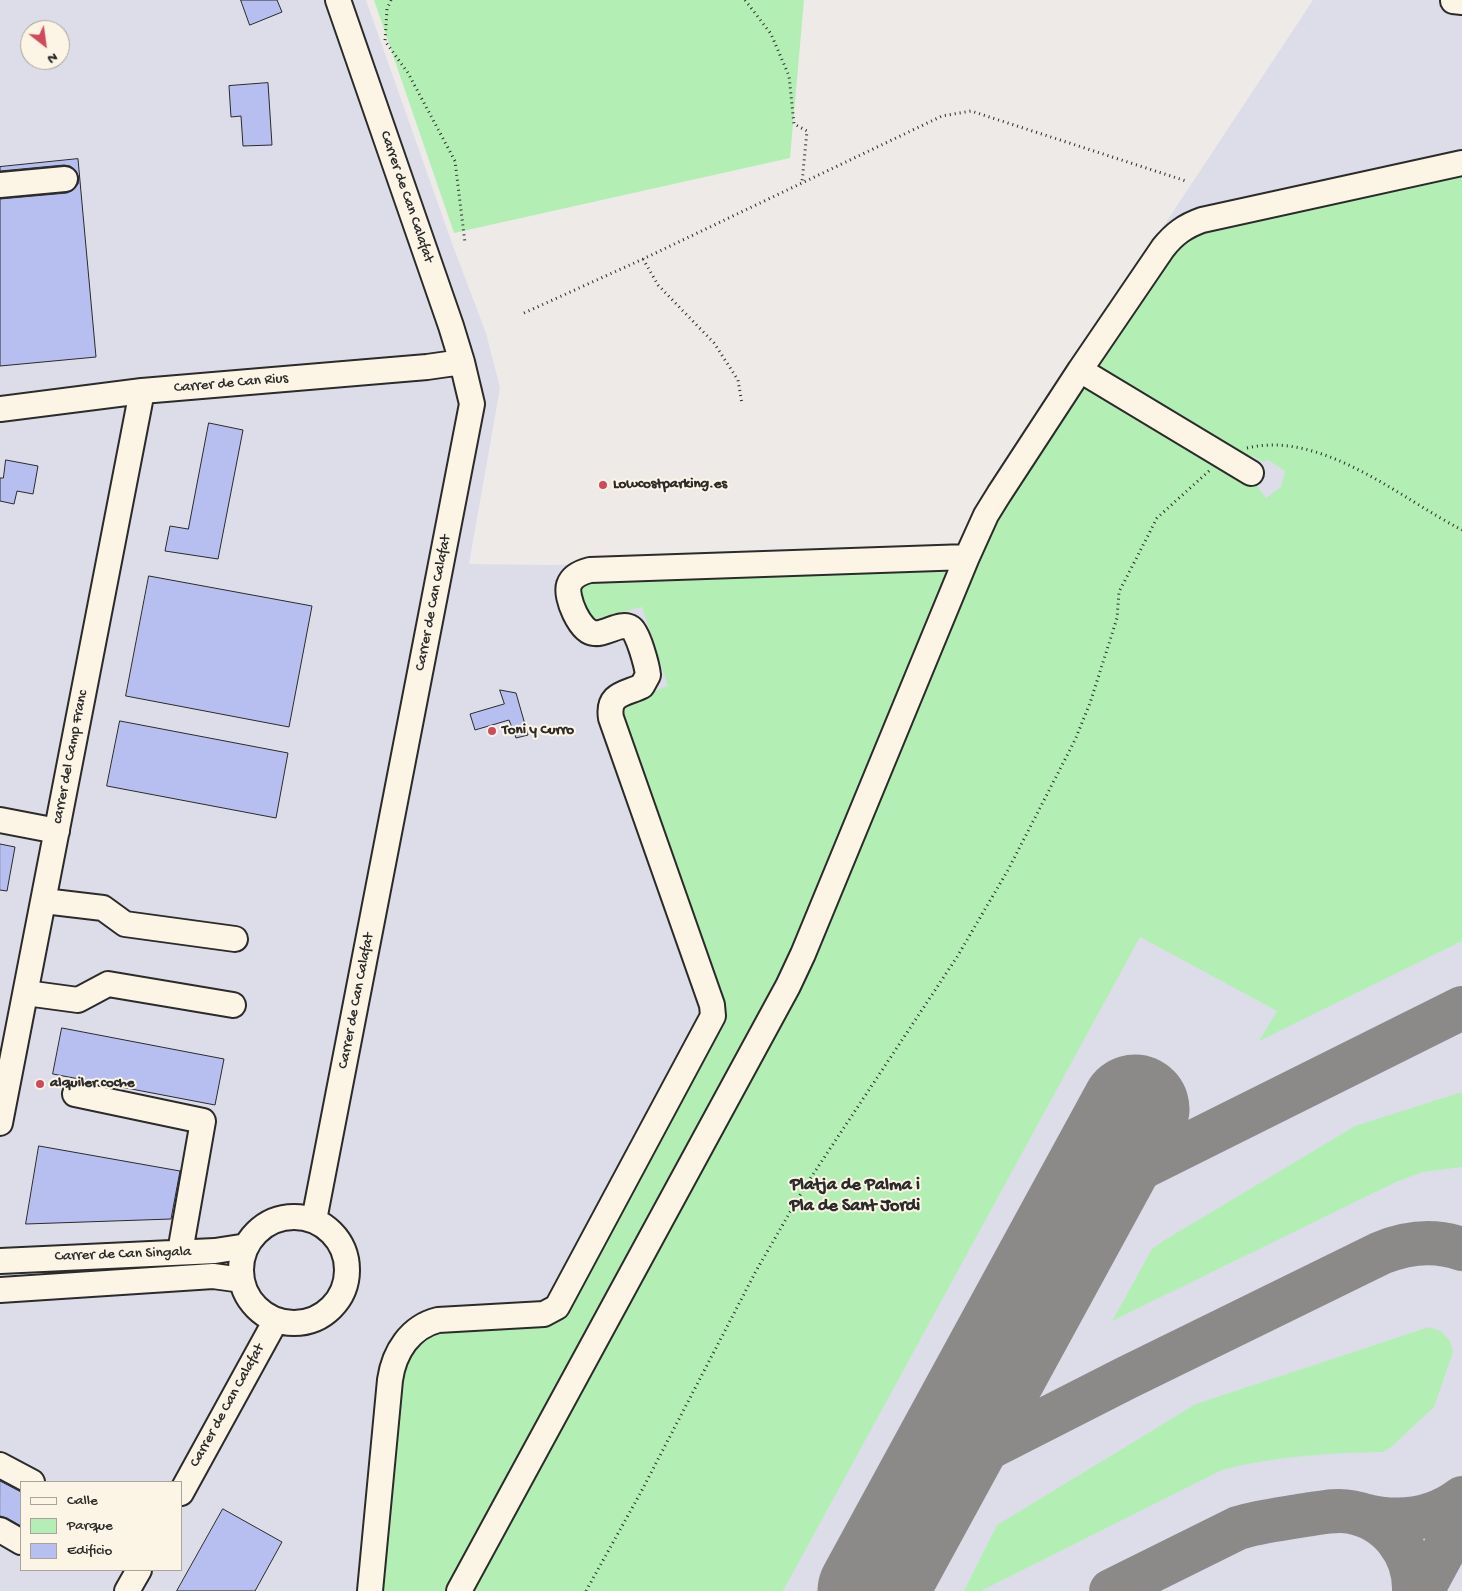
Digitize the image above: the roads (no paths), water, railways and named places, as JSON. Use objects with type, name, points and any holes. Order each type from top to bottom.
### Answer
[{"type":"street","name":"Carrer de Can Calafat","points":[[314,1220],[472,404],[462,362],[338,0]]},
{"type":"street","points":[[458,1591],[788,986],[986,515],[1080,370],[1163,248],[1179,231],[1202,220],[1462,163]]},
{"type":"street","points":[[0,185],[65,179]]},
{"type":"street","name":"Carrer de Can Rius","points":[[0,409],[142,391],[427,367],[462,362]]},
{"type":"street","points":[[1080,370],[1251,473]]},
{"type":"street","name":"carrer del Camp Franc","points":[[0,1123],[2,1096],[26,993],[142,391]]},
{"type":"street","points":[[370,1591],[390,1380],[397,1355],[413,1332],[430,1322],[544,1314],[557,1307],[713,1016],[712,1005],[611,718],[610,708],[614,700],[623,693],[642,686],[646,679],[647,671],[635,632],[625,626],[600,633],[585,630],[579,623],[568,590],[571,581],[579,574],[590,570],[967,557]]},
{"type":"street","points":[[0,820],[57,831]]},
{"type":"street","points":[[44,901],[102,908],[125,924],[235,940]]},
{"type":"street","points":[[26,993],[78,1000],[108,984],[233,1005]]},
{"type":"street","points":[[75,1094],[202,1121],[180,1252]]},
{"type":"street","points":[[299,1217],[314,1220],[330,1230],[341,1245],[347,1262],[346,1280],[340,1297],[328,1311],[312,1320],[294,1323],[276,1320],[260,1310],[248,1297],[242,1280],[242,1263],[247,1246],[256,1233],[268,1224],[283,1218],[299,1217]]},
{"type":"street","name":"Carrer de Can Singala","points":[[0,1261],[215,1251],[247,1246]]},
{"type":"street","name":"Carrer de Can Singala","points":[[0,1290],[213,1276],[242,1280]]},
{"type":"street","name":"Carrer de Can Calafat","points":[[182,1491],[276,1320]]},
{"type":"street","points":[[0,1465],[30,1481]]},
{"type":"street","points":[[0,1530],[20,1541]]},
{"type":"street","points":[[127,1591],[138,1571]]},
{"type":"place","name":"Lowcostparking.es","points":[[603,485]]},
{"type":"place","name":"Toni y Curro","points":[[492,731]]},
{"type":"place","name":"alquiler coche","points":[[40,1084]]},
{"type":"district","name":"Platja de Palma i Pla de Sant Jordi","points":[[855,1196]]}]
